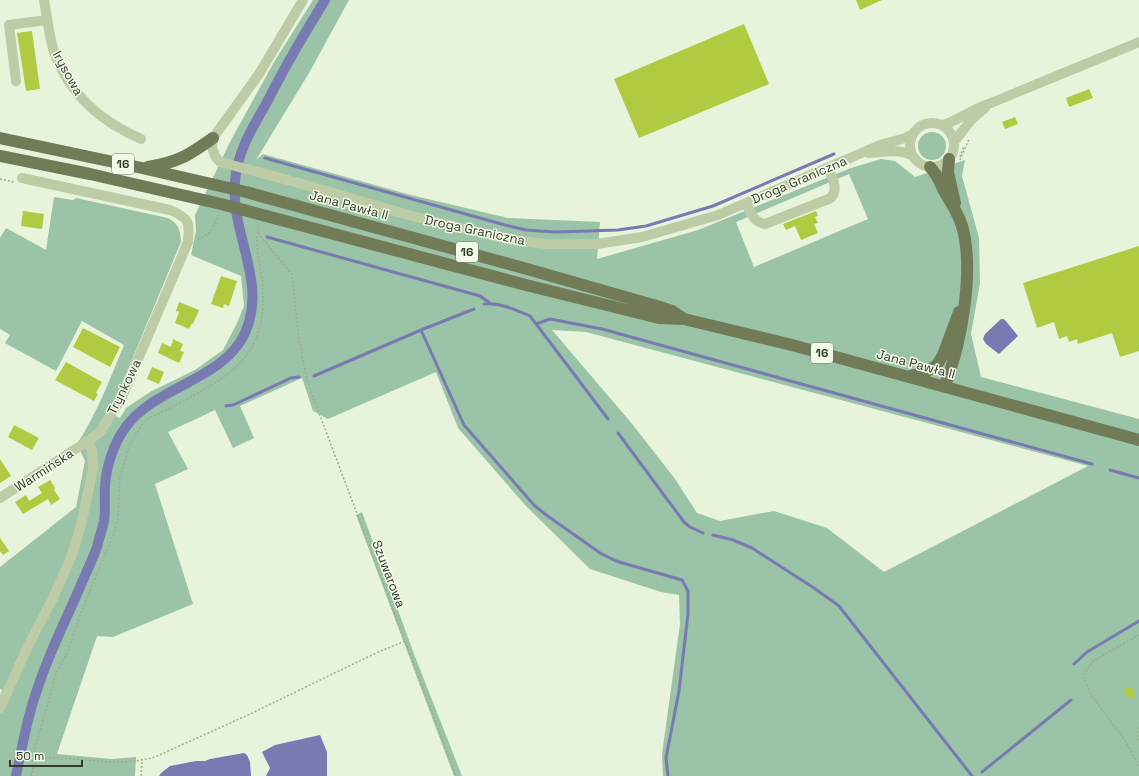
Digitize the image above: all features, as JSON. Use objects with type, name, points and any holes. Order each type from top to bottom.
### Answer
[{"type":"main road","name":"Jana Pawła II","points":[[0,138],[246,192],[660,307],[672,311],[684,319]]},
{"type":"main road","points":[[142,168],[171,163],[182,159],[214,138]]},
{"type":"main road","name":"Jana Pawła II","points":[[0,156],[90,174],[220,210],[249,212],[526,285],[659,318],[684,319],[792,345],[910,376],[1139,440]]},
{"type":"main road","points":[[945,386],[951,372],[960,335],[967,281],[966,250],[963,231],[948,172],[956,161]]},
{"type":"main road","points":[[930,167],[937,175],[957,212]]},
{"type":"main road","points":[[910,376],[926,372],[937,365],[943,355],[965,298]]},
{"type":"street","name":"Irysowa","points":[[44,0],[54,51],[71,84],[93,111],[126,132],[141,139]]},
{"type":"street","points":[[214,138],[259,74],[303,0]]},
{"type":"street","points":[[16,81],[9,25],[47,20]]},
{"type":"street","points":[[991,103],[971,120],[954,142],[952,154],[956,161],[937,167],[930,167],[920,164],[913,156],[910,149],[910,141],[913,134],[922,125],[929,123],[942,125],[951,123],[980,106],[991,103],[1139,42]]},
{"type":"street","points":[[942,125],[950,132],[954,142]]},
{"type":"street","name":"Droga Graniczna","points":[[214,138],[212,147],[215,156],[219,161],[224,163],[412,216],[510,240],[546,244],[597,244],[642,237],[718,214],[880,145],[905,138],[913,134]]},
{"type":"street","name":"Droga Graniczna","points":[[861,154],[904,151],[913,156]]},
{"type":"street","points":[[746,203],[755,220],[759,223],[766,224],[831,198],[835,187],[828,168]]},
{"type":"street","name":"Trynkowa","points":[[22,178],[170,210],[184,217],[188,222],[188,242],[121,399],[100,432],[88,441]]},
{"type":"street","points":[[0,708],[72,555],[81,525],[93,468],[92,451],[88,441]]},
{"type":"street","name":"Warmińska","points":[[0,498],[88,441]]},
{"type":"path","points":[[956,161],[969,137]]},
{"type":"path","points":[[188,242],[203,238],[217,223],[220,210]]},
{"type":"path","points":[[32,773],[35,748],[57,671],[68,651],[80,615],[114,533],[118,518],[120,478],[129,446],[142,425],[149,418],[215,383],[245,358],[253,346],[260,326],[264,307],[256,236],[259,225]]},
{"type":"path","name":"Szuwarowa","points":[[257,231],[292,275],[299,340],[306,377],[456,776]]},
{"type":"path","points":[[1139,635],[1093,661],[1083,675],[1091,695],[1126,742],[1139,766]]},
{"type":"path","points":[[31,776],[36,764],[41,759],[54,758],[112,762],[142,761],[162,754],[376,653],[405,641]]},
{"type":"path","points":[[1139,727],[1137,737],[1139,741]]},
{"type":"path","points":[[141,776],[142,761]]},
{"type":"green space","points":[[313,0],[349,0],[309,73],[256,160],[263,154],[411,195],[508,218],[600,222],[597,259],[698,230],[851,168],[881,159],[895,161],[915,177],[965,160],[962,176],[979,238],[980,283],[971,334],[981,377],[1139,419],[1139,776],[663,776],[662,754],[680,624],[679,595],[661,592],[590,569],[525,505],[458,428],[436,372],[328,419],[313,411],[302,378],[240,406],[254,438],[233,448],[215,410],[168,432],[188,469],[155,484],[193,604],[113,637],[97,636],[57,754],[112,759],[136,757],[135,776],[0,776],[0,696],[2,690],[0,689],[0,567],[76,507],[85,461],[77,444],[97,408],[124,345],[82,321],[56,371],[5,343],[10,335],[0,329],[0,238],[6,228],[46,250],[54,197],[73,200],[76,198],[168,218],[179,228],[181,242],[109,413],[120,418],[126,408],[150,392],[195,370],[223,350],[244,306],[241,276],[191,255],[196,231],[195,215],[231,140],[274,62]],"holes":[[[849,174],[868,219],[754,267],[736,222]],[[552,330],[586,332],[1088,466],[884,572],[827,528],[774,511],[720,521],[697,513],[675,479],[633,425]]]},
{"type":"green space","points":[[932,132],[942,136],[946,146],[942,156],[932,160],[922,156],[918,146],[922,136]]},
{"type":"green space","points":[[362,512],[414,654],[462,776],[454,776],[356,515]]},
{"type":"water","points":[[1001,319],[1005,320],[1018,336],[999,354],[986,344],[983,339],[985,334]]},
{"type":"water","points":[[320,735],[327,752],[327,776],[266,776],[270,768],[262,752],[275,745]]},
{"type":"water","points":[[244,753],[247,755],[250,762],[251,776],[159,776],[170,766]]},
{"type":"building","points":[[856,0],[882,0],[860,10]]},
{"type":"building","points":[[744,24],[769,84],[639,138],[614,79]]},
{"type":"building","points":[[32,31],[40,89],[26,91],[17,33]]},
{"type":"building","points":[[1089,89],[1093,98],[1069,107],[1066,98]]},
{"type":"building","points":[[1015,117],[1018,124],[1005,129],[1002,122]]},
{"type":"building","points":[[23,211],[44,214],[42,229],[21,226]]},
{"type":"building","points":[[816,211],[818,216],[815,217],[818,223],[814,224],[818,233],[801,240],[795,226],[786,230],[783,224]]},
{"type":"building","points":[[1139,246],[1139,351],[1120,357],[1112,333],[1078,344],[1077,339],[1069,342],[1067,336],[1059,339],[1054,322],[1037,328],[1023,283]]},
{"type":"building","points":[[221,276],[237,281],[229,306],[224,304],[223,308],[211,304]]},
{"type":"building","points":[[179,302],[199,310],[193,324],[192,323],[189,329],[175,323],[179,312],[176,311]]},
{"type":"building","points":[[83,328],[120,347],[110,367],[73,347]]},
{"type":"building","points":[[173,339],[183,344],[180,351],[184,352],[179,363],[158,353],[162,343],[171,347]]},
{"type":"building","points":[[66,362],[102,382],[96,393],[98,394],[94,401],[55,380]]},
{"type":"building","points":[[152,367],[164,372],[159,384],[147,379]]},
{"type":"building","points":[[14,425],[39,438],[32,450],[8,437]]},
{"type":"building","points":[[0,459],[11,476],[0,483]]},
{"type":"building","points":[[50,480],[60,499],[51,505],[48,499],[23,514],[15,502],[26,495],[29,501],[42,493],[38,487]]},
{"type":"building","points":[[0,538],[9,551],[3,555],[0,551]]},
{"type":"building","points":[[1131,686],[1136,695],[1129,699],[1123,690]]},
{"type":"waterway","points":[[16,776],[33,700],[53,648],[97,547],[105,517],[107,471],[117,441],[125,428],[138,414],[154,402],[206,373],[221,362],[235,349],[245,333],[251,314],[251,276],[235,201],[236,171],[246,141],[294,51],[325,0]]},
{"type":"waterway","points":[[265,158],[505,225],[526,230],[555,232],[618,230],[646,226],[713,206],[834,154]]},
{"type":"waterway","points":[[267,237],[480,296],[490,303]]},
{"type":"waterway","points":[[484,304],[501,305],[530,316],[608,419]]},
{"type":"waterway","points":[[421,330],[474,309]]},
{"type":"waterway","points":[[536,324],[550,319],[602,329],[1092,464]]},
{"type":"waterway","points":[[314,376],[421,330],[464,425],[534,505],[600,553],[616,561],[682,580],[688,591],[688,614],[679,691],[666,758],[668,776]]},
{"type":"waterway","points":[[226,406],[233,405],[291,378],[299,377]]},
{"type":"waterway","points":[[618,433],[684,522],[690,527],[703,533]]},
{"type":"waterway","points":[[1110,470],[1139,478]]},
{"type":"waterway","points":[[713,535],[733,540],[752,548],[839,606],[972,776]]},
{"type":"waterway","points":[[1074,664],[1087,652],[1139,621]]},
{"type":"waterway","points":[[982,772],[1071,700]]}]
